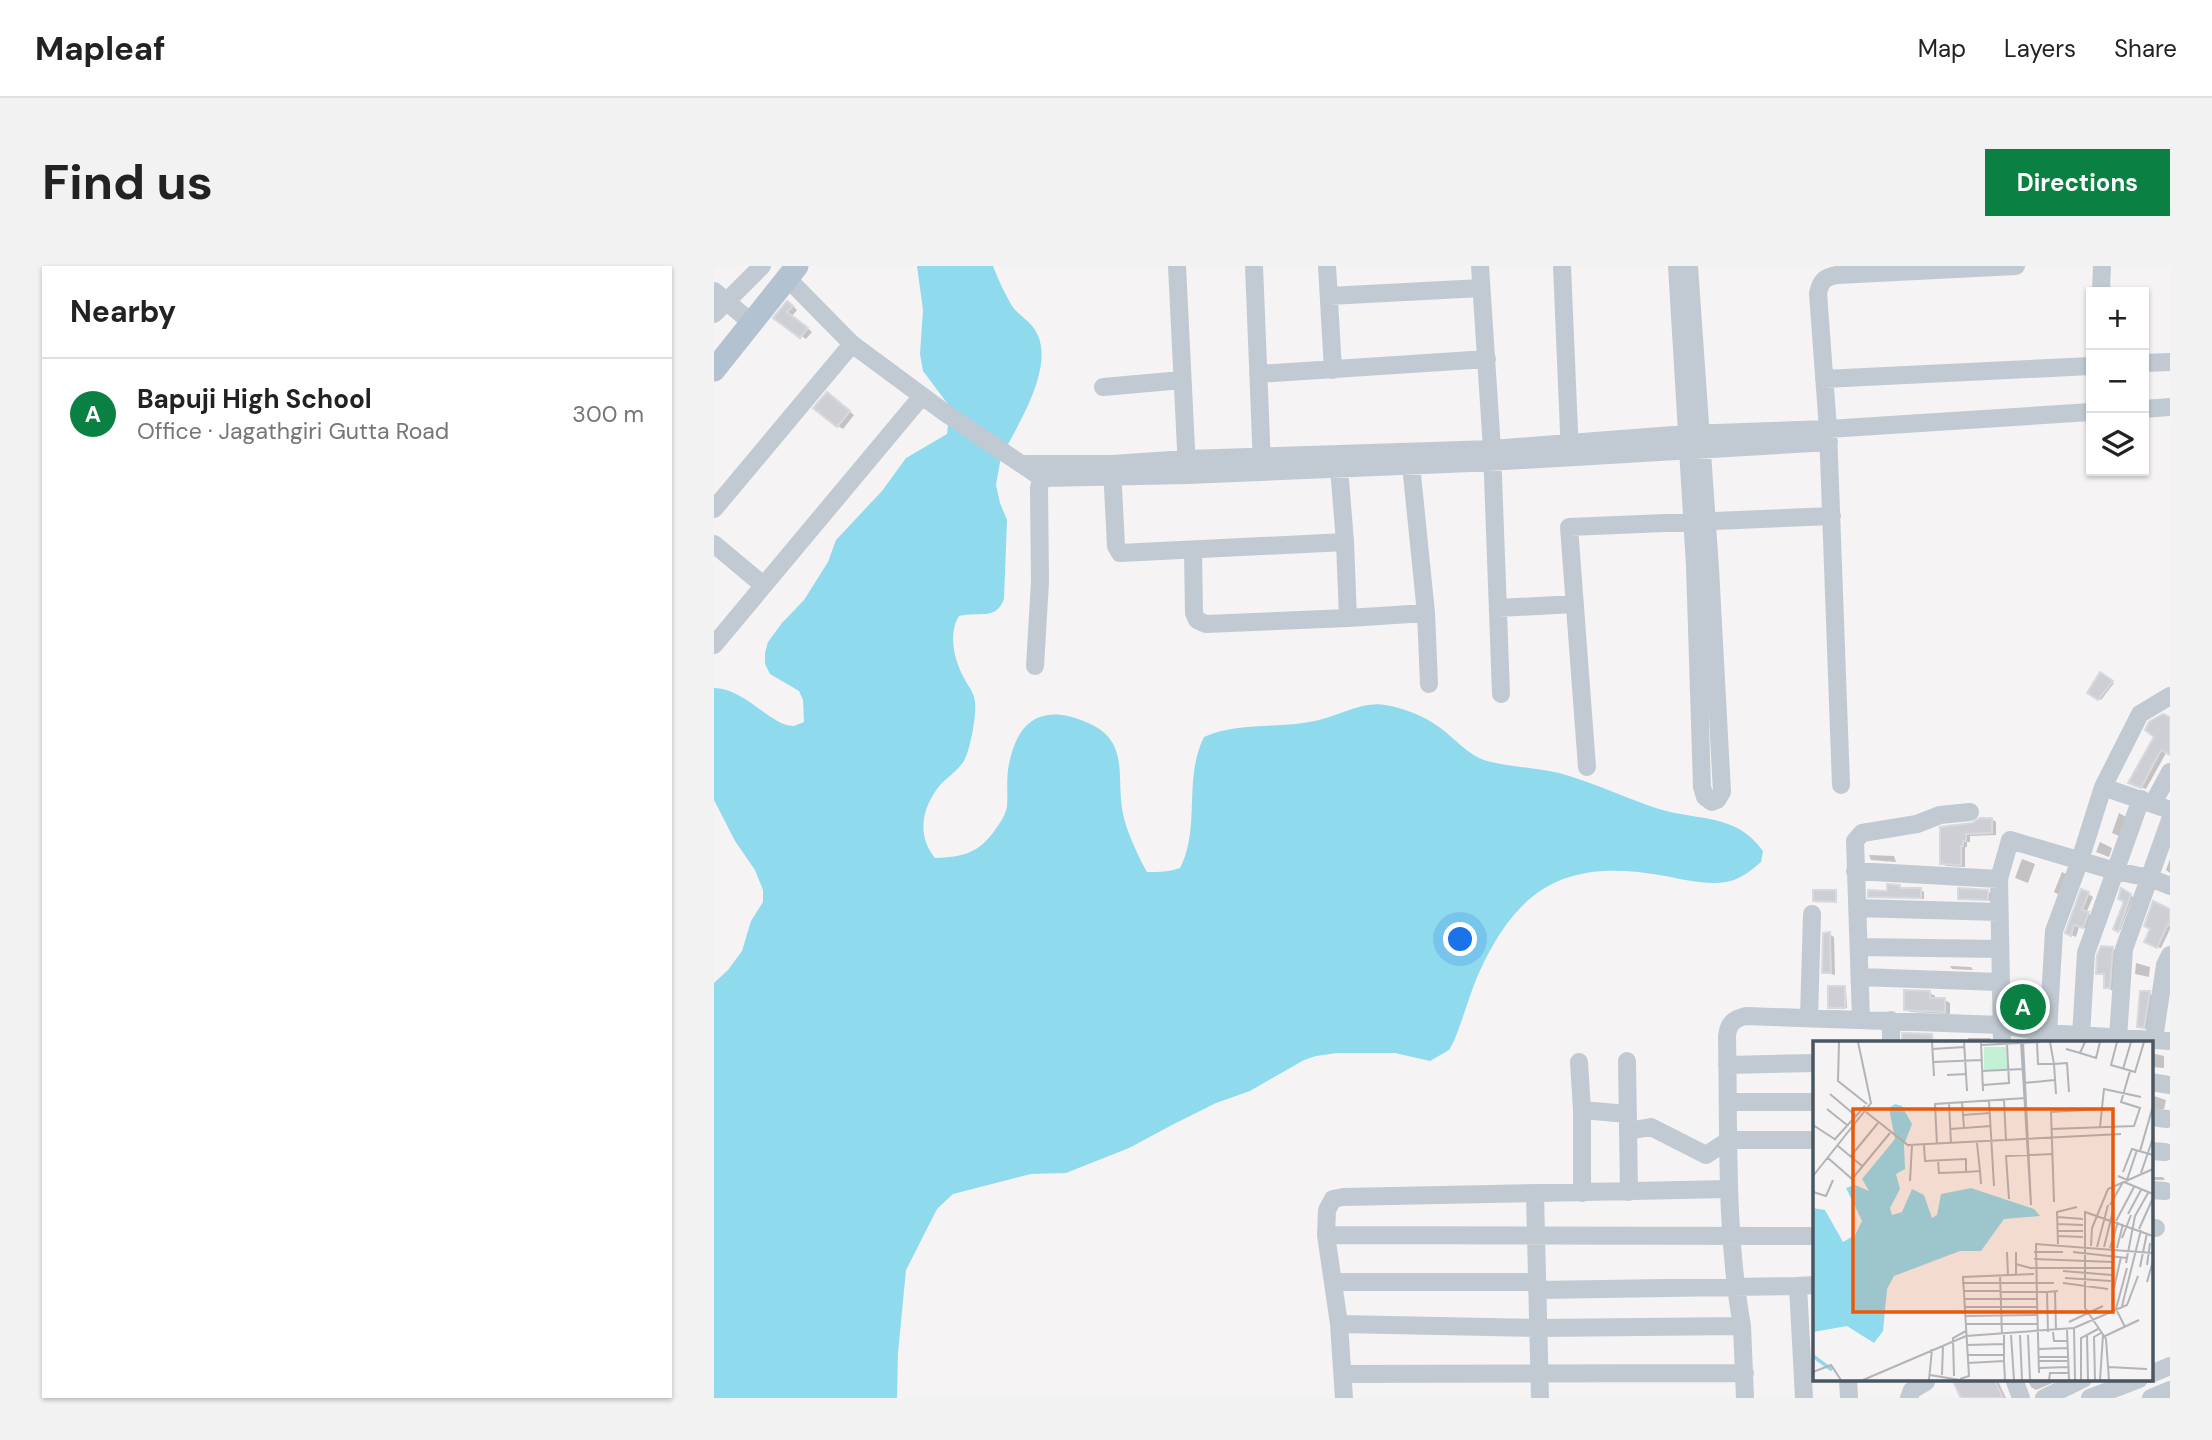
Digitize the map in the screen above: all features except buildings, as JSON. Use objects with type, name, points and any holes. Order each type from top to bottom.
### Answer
[{"type":"main road","points":[[714,370],[793,273]]},
{"type":"street","points":[[752,323],[718,302],[762,266]]},
{"type":"street","points":[[1177,266],[1187,467]]},
{"type":"street","points":[[1254,266],[1262,463]]},
{"type":"street","points":[[1327,266],[1333,370]]},
{"type":"street","points":[[1480,266],[1492,455],[1502,694]]},
{"type":"street","points":[[1562,266],[1569,451]]},
{"type":"street","points":[[1676,266],[1694,442]]},
{"type":"street","points":[[1689,266],[1699,523],[1722,792],[1717,800],[1712,802],[1705,797],[1702,787],[1699,523]]},
{"type":"street","points":[[1841,785],[1832,516],[1818,293],[1821,283],[1826,277],[2016,266]]},
{"type":"street","points":[[2101,287],[2102,266]]},
{"type":"street","points":[[793,273],[852,344],[944,412],[1017,460],[1043,471],[1569,451],[1828,435],[2086,412]]},
{"type":"street","points":[[1329,296],[1481,288]]},
{"type":"street","points":[[714,509],[852,344]]},
{"type":"street","points":[[1258,374],[1487,359]]},
{"type":"street","points":[[2149,363],[2170,362]]},
{"type":"street","points":[[1825,379],[2086,366]]},
{"type":"street","points":[[1103,387],[1181,380]]},
{"type":"street","points":[[714,645],[922,396]]},
{"type":"street","points":[[2149,409],[2170,407]]},
{"type":"street","points":[[1411,458],[1426,612],[1429,684]]},
{"type":"street","points":[[1339,461],[1348,618]]},
{"type":"street","points":[[1113,470],[1116,546],[1120,553],[1345,542]]},
{"type":"street","points":[[1035,666],[1040,582],[1040,488],[1043,471]]},
{"type":"street","points":[[1587,767],[1569,527],[1832,516]]},
{"type":"street","points":[[714,544],[763,585]]},
{"type":"street","points":[[1193,551],[1194,613],[1197,620],[1206,624],[1426,612]]},
{"type":"street","points":[[1499,608],[1575,604]]},
{"type":"street","points":[[2048,1033],[2054,931],[2103,787],[2140,714],[2170,696]]},
{"type":"street","points":[[2081,1035],[2086,953],[2115,871],[2155,804],[2170,772]]},
{"type":"street","points":[[2103,787],[2155,804]]},
{"type":"street","points":[[1861,1019],[1855,841],[1862,833],[1917,824],[1940,815],[1970,812]]},
{"type":"street","points":[[2118,1038],[2124,949],[2170,820]]},
{"type":"street","points":[[2002,1034],[1999,879],[2010,840],[2115,871],[2150,878],[2170,886]]},
{"type":"street","points":[[1855,871],[1999,879]]},
{"type":"street","points":[[1857,908],[1999,912]]},
{"type":"street","points":[[1809,1018],[1812,914]]},
{"type":"street","points":[[1858,947],[2000,948]]},
{"type":"street","points":[[1745,1398],[1742,1326],[1735,1288],[1731,1236],[1727,1065],[1728,1029],[1737,1018],[1746,1016],[1891,1020],[2002,1034],[2048,1033],[2162,1040],[2165,965],[2170,955]]},
{"type":"street","points":[[1860,977],[1999,982]]},
{"type":"street","points":[[1891,1020],[1891,1041]]},
{"type":"street","points":[[1627,1061],[1629,1192]]},
{"type":"street","points":[[1579,1062],[1582,1193]]},
{"type":"street","points":[[1727,1065],[1813,1063]]},
{"type":"street","points":[[2152,1082],[2170,1085]]},
{"type":"street","points":[[1728,1102],[1813,1102]]},
{"type":"street","points":[[1582,1110],[1651,1127],[1706,1155],[1730,1187]]},
{"type":"street","points":[[1706,1155],[1729,1140],[1813,1140]]},
{"type":"street","points":[[1343,1398],[1339,1324],[1326,1235],[1329,1203],[1334,1199],[1730,1187]]},
{"type":"street","points":[[1535,1194],[1540,1398]]},
{"type":"street","points":[[1326,1235],[1813,1236]]},
{"type":"street","points":[[1333,1282],[1735,1288],[1807,1286],[1804,1398]]},
{"type":"street","points":[[1339,1324],[1539,1328],[1742,1326]]},
{"type":"street","points":[[2152,1374],[2170,1367]]},
{"type":"street","points":[[1343,1374],[1745,1373]]},
{"type":"street","points":[[1848,1380],[1849,1398]]},
{"type":"street","points":[[2014,1380],[2021,1398]]},
{"type":"street","points":[[2044,1398],[2081,1380]]},
{"type":"street","points":[[2090,1398],[2136,1380]]},
{"type":"street","points":[[1909,1398],[1912,1390],[1926,1382]]},
{"type":"street","points":[[2151,1398],[2170,1390]]},
{"type":"water","points":[[917,266],[993,266],[1012,306],[1030,323],[1041,344],[1041,360],[1033,394],[1001,457],[996,485],[1007,520],[1004,599],[1001,606],[992,613],[959,616],[954,631],[955,655],[960,671],[973,694],[975,716],[964,761],[941,784],[926,811],[925,840],[935,858],[970,852],[983,844],[995,830],[1007,807],[1008,769],[1013,749],[1026,726],[1035,719],[1057,715],[1071,717],[1101,730],[1110,740],[1119,762],[1121,803],[1128,831],[1147,872],[1156,872],[1180,868],[1186,853],[1190,837],[1194,770],[1204,737],[1230,729],[1305,723],[1377,704],[1399,708],[1427,719],[1483,760],[1559,773],[1659,809],[1729,824],[1741,830],[1763,851],[1758,865],[1726,882],[1700,882],[1631,871],[1600,871],[1574,876],[1550,885],[1529,899],[1510,919],[1478,975],[1449,1050],[1430,1061],[1395,1053],[1337,1053],[1316,1056],[1250,1091],[1216,1103],[1129,1148],[1066,1173],[1031,1174],[953,1194],[937,1209],[906,1270],[898,1353],[897,1398],[714,1398],[714,983],[742,951],[751,921],[763,902],[763,890],[755,870],[735,841],[714,800],[714,688],[737,695],[785,725],[794,726],[804,722],[803,700],[799,691],[770,674],[765,664],[768,642],[804,600],[828,562],[836,540],[882,491],[906,458],[947,434],[950,407],[923,371],[920,354],[923,310]]},
{"type":"place","name":"Bapuji High School","points":[[2023,1007]]}]
